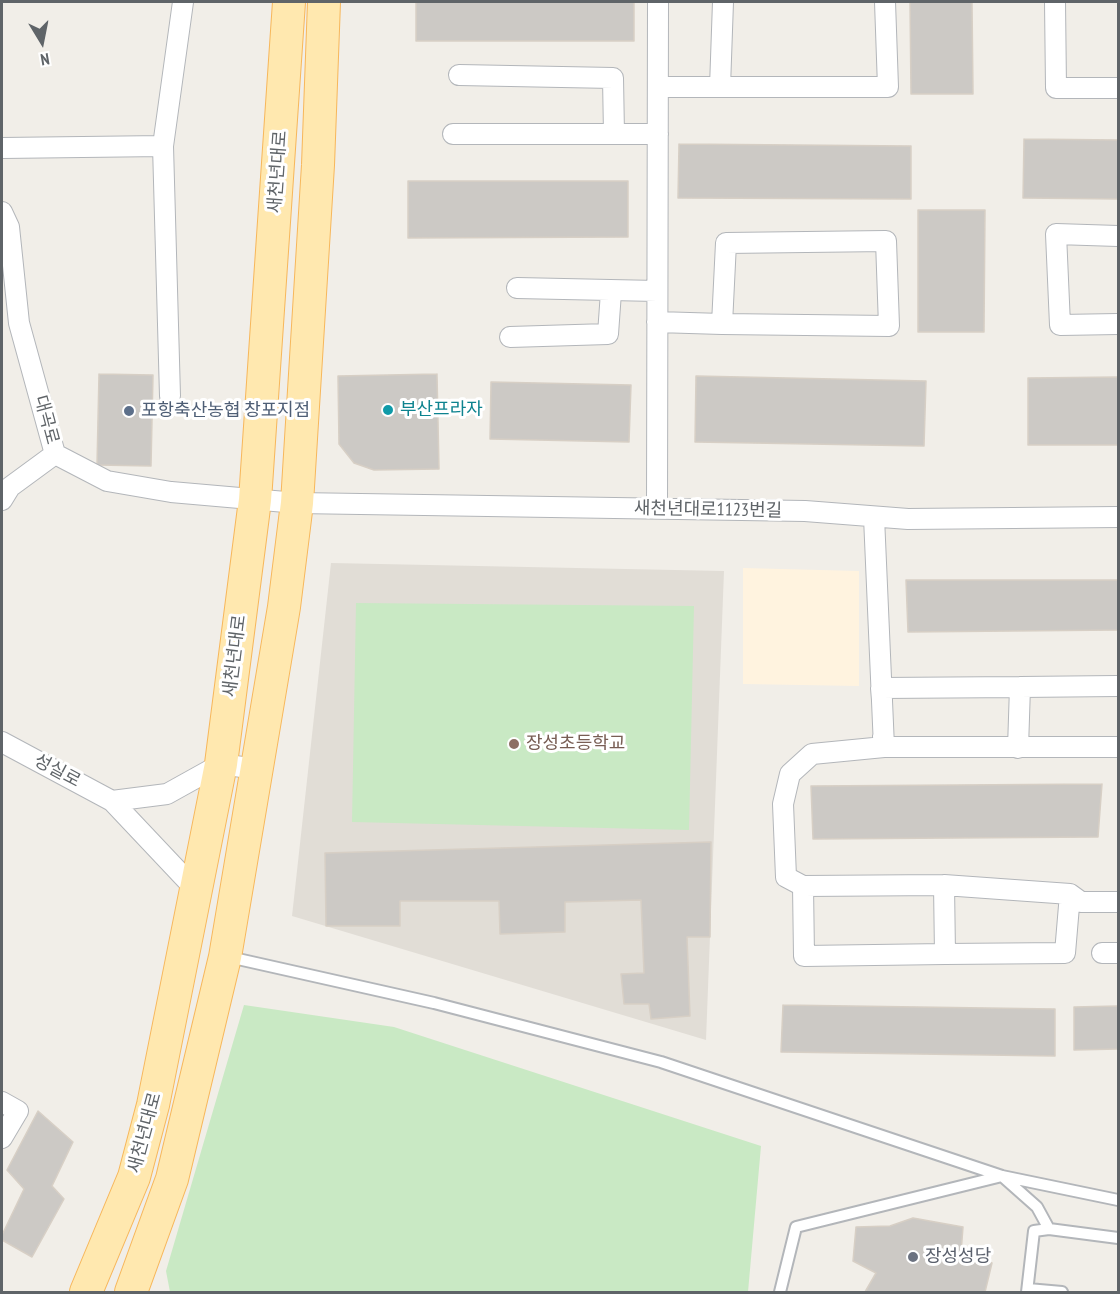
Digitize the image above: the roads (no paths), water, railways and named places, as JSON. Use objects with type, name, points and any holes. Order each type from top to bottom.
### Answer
[{"type":"main road","name":"새천년대로","points":[[86,1293],[137,1167],[153,1105],[220,764],[255,500],[289,2]]},
{"type":"main road","name":"새천년대로","points":[[131,1293],[172,1179],[225,957],[284,607],[297,503],[318,165],[324,2]]},
{"type":"street","points":[[170,396],[163,146],[183,2]]},
{"type":"street","points":[[657,508],[658,2]]},
{"type":"street","points":[[720,87],[723,2]]},
{"type":"street","points":[[658,87],[888,87],[885,2]]},
{"type":"street","points":[[1055,2],[1056,88],[1119,88]]},
{"type":"street","points":[[459,75],[613,78],[614,134]]},
{"type":"street","points":[[453,134],[658,134]]},
{"type":"street","points":[[2,148],[163,146]]},
{"type":"street","name":"대곡로","points":[[2,212],[9,226],[20,323],[55,454],[107,481],[171,492],[297,503]]},
{"type":"street","points":[[1119,236],[1056,234],[1060,325],[1119,324]]},
{"type":"street","points":[[657,322],[722,324],[890,326],[886,241],[726,243],[722,324]]},
{"type":"street","points":[[517,288],[611,292],[657,291]]},
{"type":"street","points":[[510,337],[608,334],[611,292]]},
{"type":"street","points":[[2,500],[10,488],[55,454]]},
{"type":"street","name":"새천년대로1123번길","points":[[297,503],[806,511],[908,519],[1119,518]]},
{"type":"street","points":[[874,517],[884,747]]},
{"type":"street","points":[[881,688],[1119,686]]},
{"type":"street","points":[[1018,748],[1020,687]]},
{"type":"street","name":"성실로","points":[[2,742],[112,801],[196,890]]},
{"type":"street","points":[[1119,747],[884,747],[812,754],[790,774],[783,804],[786,878],[803,886],[944,885],[1070,894],[1081,902],[1119,902]]},
{"type":"street","points":[[112,801],[167,794],[220,764],[256,769]]},
{"type":"street","points":[[944,885],[945,954]]},
{"type":"street","points":[[803,886],[804,956],[1065,953],[1070,894]]},
{"type":"street","points":[[2,1102],[18,1111],[2,1138]]},
{"type":"lane","points":[[225,957],[434,1003],[661,1062],[1002,1176],[1119,1200]]},
{"type":"lane","points":[[1002,1176],[1037,1207],[1049,1229]]},
{"type":"lane","points":[[780,1293],[796,1227],[1002,1176]]},
{"type":"lane","points":[[1062,1293],[1027,1291],[1034,1232],[1049,1229],[1119,1238]]},
{"type":"place","name":"부산프라자","points":[[388,410]]},
{"type":"place","name":"포항축산농협 창포지점","points":[[129,411]]},
{"type":"place","name":"장성초등학교","points":[[514,744]]},
{"type":"place","name":"장성성당","points":[[913,1257]]}]
